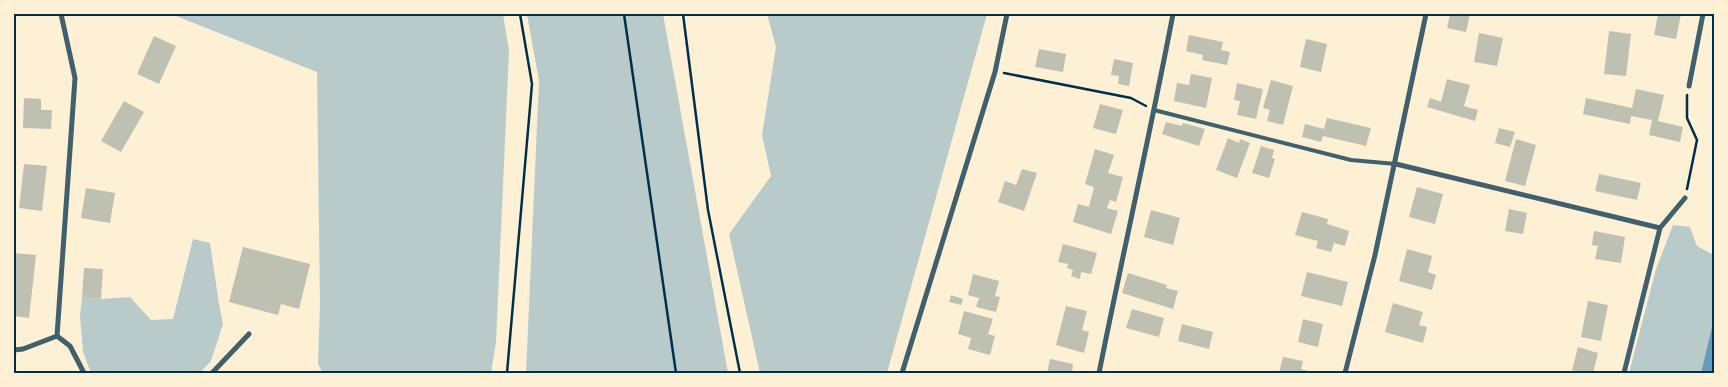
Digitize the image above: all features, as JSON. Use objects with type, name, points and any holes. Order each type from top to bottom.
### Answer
[{"type":"street","points":[[57,336],[75,78],[61,14]]},
{"type":"street","points":[[902,373],[994,72],[1007,14]]},
{"type":"street","points":[[1099,373],[1173,14]]},
{"type":"street","points":[[1345,373],[1396,164],[1426,14]]},
{"type":"street","points":[[1689,86],[1703,14]]},
{"type":"street","points":[[1396,164],[1660,228]]},
{"type":"street","points":[[1624,373],[1660,228],[1685,198]]},
{"type":"street","points":[[212,373],[249,334]]},
{"type":"street","points":[[14,350],[23,349],[57,336]]},
{"type":"street","points":[[57,336],[70,346],[84,373]]},
{"type":"lane","points":[[1154,110],[1351,160],[1396,164]]},
{"type":"path","points":[[508,373],[532,84],[520,14]]},
{"type":"path","points":[[624,14],[676,373]]},
{"type":"path","points":[[683,14],[708,210],[740,373]]},
{"type":"path","points":[[994,72],[1131,98],[1154,110]]},
{"type":"path","points":[[1685,198],[1697,140],[1687,118],[1689,86]]},
{"type":"shaded area","points":[[171,14],[503,14],[509,51],[496,342],[491,373],[323,373],[318,364],[320,303],[317,72]]},
{"type":"shaded area","points":[[527,14],[663,14],[728,373],[526,373],[539,81]]},
{"type":"shaded area","points":[[767,14],[987,14],[887,373],[760,373],[729,234],[771,176],[762,135],[776,47]]},
{"type":"shaded area","points":[[1673,225],[1690,227],[1697,246],[1714,255],[1714,318],[1701,373],[1629,373],[1656,269]]},
{"type":"shaded area","points":[[193,239],[210,243],[223,324],[211,361],[200,373],[91,373],[83,352],[80,316],[82,297],[101,299],[130,297],[151,320],[173,319]]},
{"type":"water","points":[[1714,318],[1714,373],[1701,373]]},
{"type":"building","points":[[1450,14],[1470,14],[1466,32],[1447,28]]},
{"type":"building","points":[[1658,14],[1681,14],[1676,39],[1654,35]]},
{"type":"building","points":[[1609,31],[1631,34],[1626,76],[1604,74]]},
{"type":"building","points":[[1479,33],[1503,38],[1497,66],[1474,62]]},
{"type":"building","points":[[1189,35],[1223,42],[1221,50],[1230,52],[1227,65],[1202,60],[1203,55],[1186,51]]},
{"type":"building","points":[[154,36],[176,46],[159,84],[137,74]]},
{"type":"building","points":[[1306,39],[1327,44],[1321,72],[1300,67]]},
{"type":"building","points":[[1039,49],[1066,54],[1063,72],[1035,67]]},
{"type":"building","points":[[1114,59],[1133,63],[1129,86],[1118,84],[1119,76],[1111,75]]},
{"type":"building","points":[[1191,74],[1212,78],[1206,108],[1174,101],[1177,83],[1189,85]]},
{"type":"building","points":[[1447,79],[1470,85],[1464,106],[1478,110],[1475,121],[1427,107],[1430,98],[1441,102]]},
{"type":"building","points":[[1271,80],[1293,86],[1283,125],[1267,121],[1270,110],[1263,108]]},
{"type":"building","points":[[1237,83],[1263,89],[1256,119],[1237,115],[1240,101],[1234,100]]},
{"type":"building","points":[[1636,89],[1664,95],[1658,121],[1683,127],[1680,142],[1649,135],[1652,120],[1631,116],[1630,124],[1583,114],[1586,98],[1632,108]]},
{"type":"building","points":[[24,98],[41,99],[41,110],[52,110],[51,129],[23,128]]},
{"type":"building","points":[[124,101],[144,112],[121,152],[101,141]]},
{"type":"building","points":[[1100,104],[1123,110],[1116,134],[1093,128]]},
{"type":"building","points":[[1327,118],[1371,128],[1366,146],[1323,136],[1321,142],[1302,137],[1305,124],[1324,129]]},
{"type":"building","points":[[1166,122],[1182,126],[1183,123],[1205,129],[1199,146],[1162,134]]},
{"type":"building","points":[[1499,128],[1515,132],[1510,147],[1495,143]]},
{"type":"building","points":[[1228,138],[1239,143],[1240,139],[1250,143],[1237,178],[1216,170]]},
{"type":"building","points":[[1516,139],[1536,145],[1525,186],[1505,181]]},
{"type":"building","points":[[1261,146],[1274,150],[1272,158],[1275,159],[1269,178],[1252,173]]},
{"type":"building","points":[[1095,149],[1114,155],[1108,173],[1123,177],[1116,202],[1110,200],[1107,208],[1118,211],[1111,234],[1073,222],[1078,204],[1089,207],[1094,187],[1085,184]]},
{"type":"building","points":[[24,164],[47,166],[42,211],[19,208]]},
{"type":"building","points":[[1022,169],[1037,173],[1024,211],[998,202],[1005,181],[1016,185]]},
{"type":"building","points":[[1599,174],[1641,183],[1637,200],[1595,191]]},
{"type":"building","points":[[1417,187],[1443,194],[1435,224],[1409,217]]},
{"type":"building","points":[[86,188],[115,193],[110,223],[81,218]]},
{"type":"building","points":[[1509,209],[1527,213],[1523,234],[1505,231]]},
{"type":"building","points":[[1151,210],[1180,218],[1173,245],[1144,237]]},
{"type":"building","points":[[1302,212],[1328,219],[1327,224],[1349,231],[1345,246],[1334,243],[1331,252],[1316,248],[1318,241],[1295,235]]},
{"type":"building","points":[[1594,231],[1625,237],[1621,263],[1595,259],[1598,246],[1592,245]]},
{"type":"building","points":[[1063,244],[1097,253],[1091,274],[1081,272],[1080,279],[1071,276],[1073,270],[1067,268],[1068,264],[1058,262]]},
{"type":"building","points":[[243,247],[310,264],[299,309],[281,304],[278,315],[229,302]]},
{"type":"building","points":[[1407,249],[1432,256],[1428,272],[1436,275],[1432,290],[1399,281]]},
{"type":"building","points":[[14,253],[36,255],[29,318],[14,316]]},
{"type":"building","points":[[84,268],[103,269],[101,299],[82,297]]},
{"type":"building","points":[[1307,272],[1348,282],[1342,306],[1301,296]]},
{"type":"building","points":[[1128,273],[1167,285],[1166,288],[1178,291],[1173,309],[1122,293]]},
{"type":"building","points":[[973,274],[999,281],[995,296],[1000,297],[996,312],[976,307],[979,298],[968,295]]},
{"type":"building","points":[[951,295],[963,299],[961,305],[949,302]]},
{"type":"building","points":[[1588,301],[1608,305],[1601,341],[1581,337]]},
{"type":"building","points":[[1393,303],[1423,312],[1419,325],[1427,327],[1423,343],[1385,332]]},
{"type":"building","points":[[1066,306],[1087,311],[1082,330],[1089,332],[1084,353],[1056,345]]},
{"type":"building","points":[[1132,309],[1164,318],[1159,337],[1126,328]]},
{"type":"building","points":[[964,311],[993,319],[988,334],[995,336],[990,355],[968,349],[971,338],[958,334]]},
{"type":"building","points":[[1303,319],[1323,324],[1318,347],[1298,342]]},
{"type":"building","points":[[1182,324],[1213,332],[1209,349],[1178,341]]},
{"type":"building","points":[[1578,347],[1598,353],[1593,373],[1582,373],[1572,370]]},
{"type":"building","points":[[1283,357],[1303,361],[1301,369],[1315,373],[1279,373]]},
{"type":"building","points":[[1050,359],[1073,364],[1072,373],[1047,373]]}]
